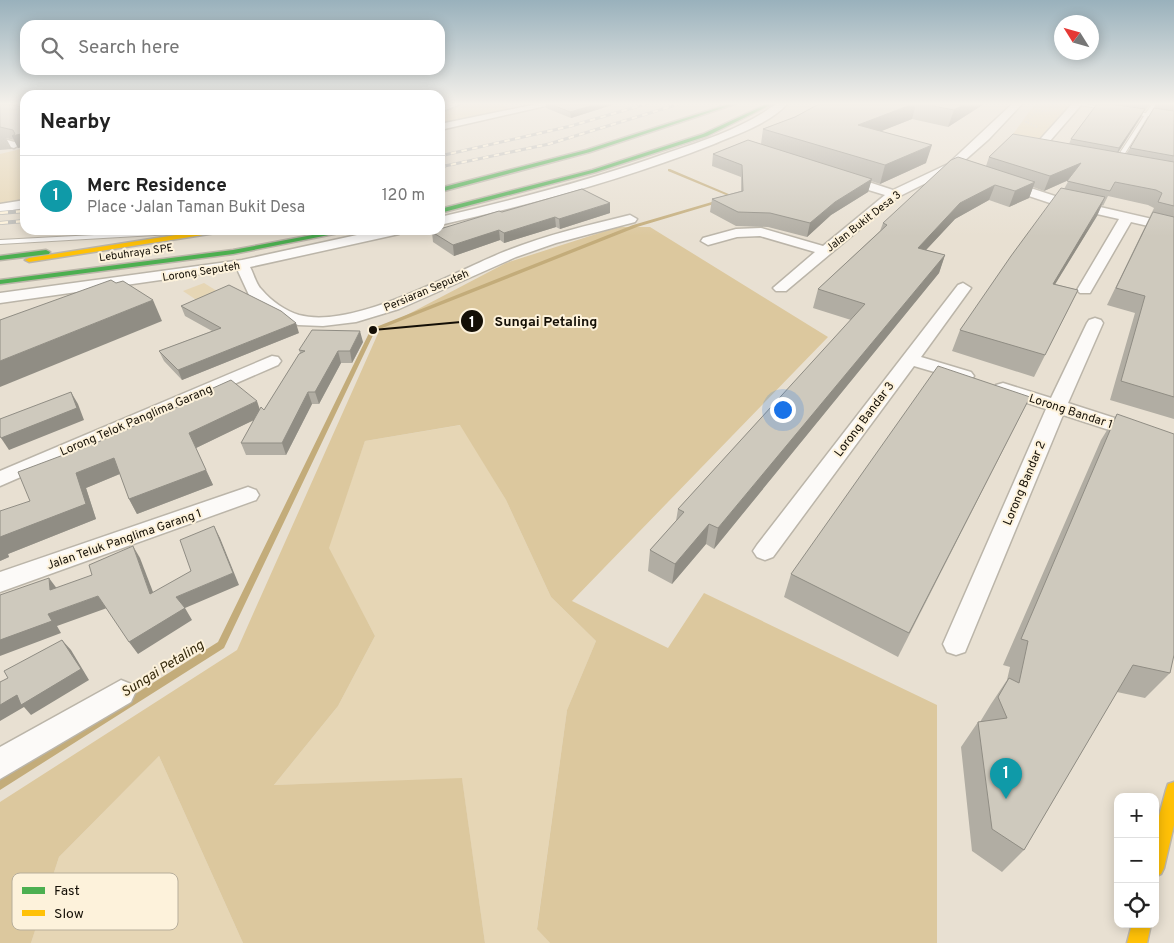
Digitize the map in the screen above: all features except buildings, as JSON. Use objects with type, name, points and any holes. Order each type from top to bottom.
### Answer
[{"type":"main road","points":[[445,183],[589,148]]},
{"type":"main road","points":[[445,189],[597,148]]},
{"type":"main road","points":[[445,195],[552,169],[621,148]]},
{"type":"main road","points":[[445,208],[640,148]]},
{"type":"main road","points":[[445,209],[510,194],[594,171],[665,148]]},
{"type":"main road","points":[[445,200],[534,180]]},
{"type":"main road","points":[[0,258],[163,235]]},
{"type":"main road","name":"Lebuhraya SPE","points":[[0,264],[189,235]]},
{"type":"main road","points":[[0,275],[269,235]]},
{"type":"main road","points":[[0,282],[233,252],[323,235]]},
{"type":"main road","name":"Lebuhraya SPE","points":[[0,271],[234,237]]},
{"type":"main road","points":[[1159,852],[1174,790]]},
{"type":"main road","points":[[1137,943],[1141,928]]},
{"type":"street","points":[[445,220],[484,212],[591,182],[690,148]]},
{"type":"street","name":"Jalan Bukit Desa 3","points":[[781,288],[894,194],[952,166],[972,148]]},
{"type":"street","points":[[952,166],[966,171]]},
{"type":"street","points":[[827,173],[894,194]]},
{"type":"street","points":[[992,179],[1057,201],[1174,228]]},
{"type":"street","points":[[0,208],[20,205]]},
{"type":"street","points":[[0,217],[20,215]]},
{"type":"street","points":[[1085,290],[1126,217]]},
{"type":"street","name":"Persiaran Seputeh","points":[[242,264],[254,292],[279,312],[298,320],[322,322],[356,317],[393,306],[511,254],[552,240],[630,219]]},
{"type":"street","points":[[708,241],[736,233],[760,232],[825,251]]},
{"type":"street","name":"Lorong Seputeh","points":[[0,298],[242,264],[376,235]]},
{"type":"street","name":"Lorong Bandar 3","points":[[764,550],[963,288]]},
{"type":"street","name":"Lorong Bandar 2","points":[[956,644],[1057,406],[1095,323]]},
{"type":"street","name":"Lorong Bandar 1","points":[[910,359],[1174,444]]},
{"type":"street","name":"Lorong Telok Panglima Garang","points":[[0,479],[272,361]]},
{"type":"street","name":"Jalan Teluk Panglima Garang 1","points":[[0,582],[248,495]]},
{"type":"street","points":[[0,764],[121,693]]},
{"type":"lane","points":[[1117,162],[1126,148]]},
{"type":"lane","points":[[0,242],[149,235]]},
{"type":"shaded area","points":[[20,149],[20,201],[0,205],[0,154]]},
{"type":"shaded area","points":[[618,227],[650,227],[828,337],[572,601],[668,648],[704,593],[937,705],[937,943],[550,943],[537,929],[567,710],[596,641],[551,597],[506,500],[460,425],[365,441],[329,548],[375,636],[338,706],[274,785],[462,778],[485,943],[243,943],[159,756],[59,857],[54,873],[12,873],[12,930],[35,930],[31,943],[0,943],[0,802],[237,650],[380,329],[506,263]]},
{"type":"shaded area","points":[[204,283],[225,296],[204,305],[183,291]]},
{"type":"shaded area","points":[[461,425],[506,500],[551,597],[596,641],[567,710],[537,928],[550,943],[485,943],[462,779],[274,785],[338,706],[375,636],[328,548],[365,441]]},
{"type":"shaded area","points":[[159,756],[243,943],[31,943],[35,930],[178,930],[178,873],[54,873],[59,857]]},
{"type":"waterway","name":"Sungai Petaling","points":[[0,785],[221,645],[373,330],[635,226],[723,200],[729,195],[669,170]]},
{"type":"railway","points":[[445,155],[475,148]]},
{"type":"railway","points":[[445,166],[530,148]]},
{"type":"railway","points":[[0,213],[20,211]]},
{"type":"railway","points":[[0,223],[20,221]]},
{"type":"traffic: fast","points":[[445,189],[597,148]]},
{"type":"traffic: fast","points":[[445,210],[594,171],[665,148]]},
{"type":"traffic: fast","points":[[0,282],[233,252],[323,235]]},
{"type":"traffic: fast","points":[[0,258],[46,252]]},
{"type":"traffic: slow","points":[[29,260],[190,235]]},
{"type":"traffic: slow","points":[[1159,852],[1174,790]]},
{"type":"traffic: slow","points":[[1137,943],[1141,928]]},
{"type":"place","name":"Sungai Petaling","points":[[373,330]]},
{"type":"place","name":"Merc Residence","points":[[1006,799]]}]
